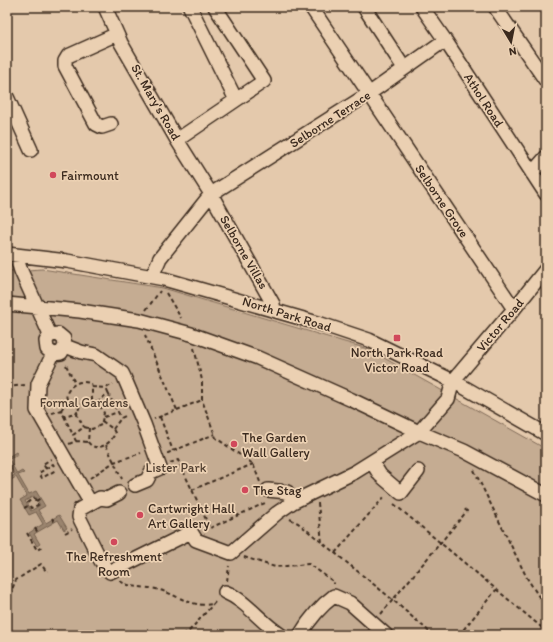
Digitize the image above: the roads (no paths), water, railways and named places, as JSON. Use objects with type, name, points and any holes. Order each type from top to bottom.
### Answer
[{"type":"street","name":"St. Mary's Road","points":[[105,7],[117,34],[177,140],[211,194]]},
{"type":"street","points":[[190,7],[236,100]]},
{"type":"street","points":[[177,140],[264,81],[215,7]]},
{"type":"street","name":"Selborne Grove","points":[[311,7],[514,309]]},
{"type":"street","points":[[364,7],[404,68]]},
{"type":"street","name":"Athol Road","points":[[422,7],[546,194]]},
{"type":"street","points":[[495,7],[546,81]]},
{"type":"street","points":[[112,124],[102,127],[96,124],[65,66],[65,61],[68,56],[117,34]]},
{"type":"street","name":"Selborne Terrace","points":[[152,276],[160,258],[211,194],[370,93],[445,40]]},
{"type":"street","points":[[7,97],[31,150]]},
{"type":"street","points":[[532,173],[546,157]]},
{"type":"street","name":"Selborne Villas","points":[[211,194],[273,304],[274,310]]},
{"type":"street","points":[[11,255],[21,270],[50,335],[47,338],[45,345],[49,352],[81,352],[96,356],[122,373],[153,449],[166,465],[151,472],[147,480],[135,485]]},
{"type":"street","name":"North Park Road","points":[[11,255],[67,261],[152,276],[274,310],[369,340],[453,381],[546,434]]},
{"type":"street","name":"Victor Road","points":[[453,381],[544,276]]},
{"type":"street","points":[[7,304],[80,311],[139,320],[211,341],[258,358],[464,451],[546,495]]},
{"type":"street","points":[[60,351],[38,384],[37,410],[90,502]]},
{"type":"street","points":[[119,493],[107,499],[100,498],[90,502],[80,509],[79,517],[101,561],[110,572],[191,532],[196,540],[231,553],[277,513],[293,502],[372,462],[419,432],[448,399],[453,381]]},
{"type":"street","points":[[372,462],[380,475],[401,492],[418,471]]},
{"type":"street","points":[[266,490],[287,492],[293,502]]},
{"type":"street","points":[[225,592],[243,603],[281,635]]},
{"type":"street","points":[[300,635],[324,603],[334,596],[350,603],[386,635]]},
{"type":"place","name":"Fairmount","points":[[53,175]]},
{"type":"place","name":"North Park Road Victor Road","points":[[397,338]]},
{"type":"place","name":"The Garden Wall Gallery","points":[[234,444]]},
{"type":"place","name":"The Stag","points":[[245,490]]},
{"type":"place","name":"Cartwright Hall Art Gallery","points":[[140,515]]},
{"type":"place","name":"The Refreshment Room","points":[[114,542]]},
{"type":"park label","name":"Formal Gardens","points":[[84,402]]},
{"type":"park label","name":"Lister Park","points":[[176,467]]}]
